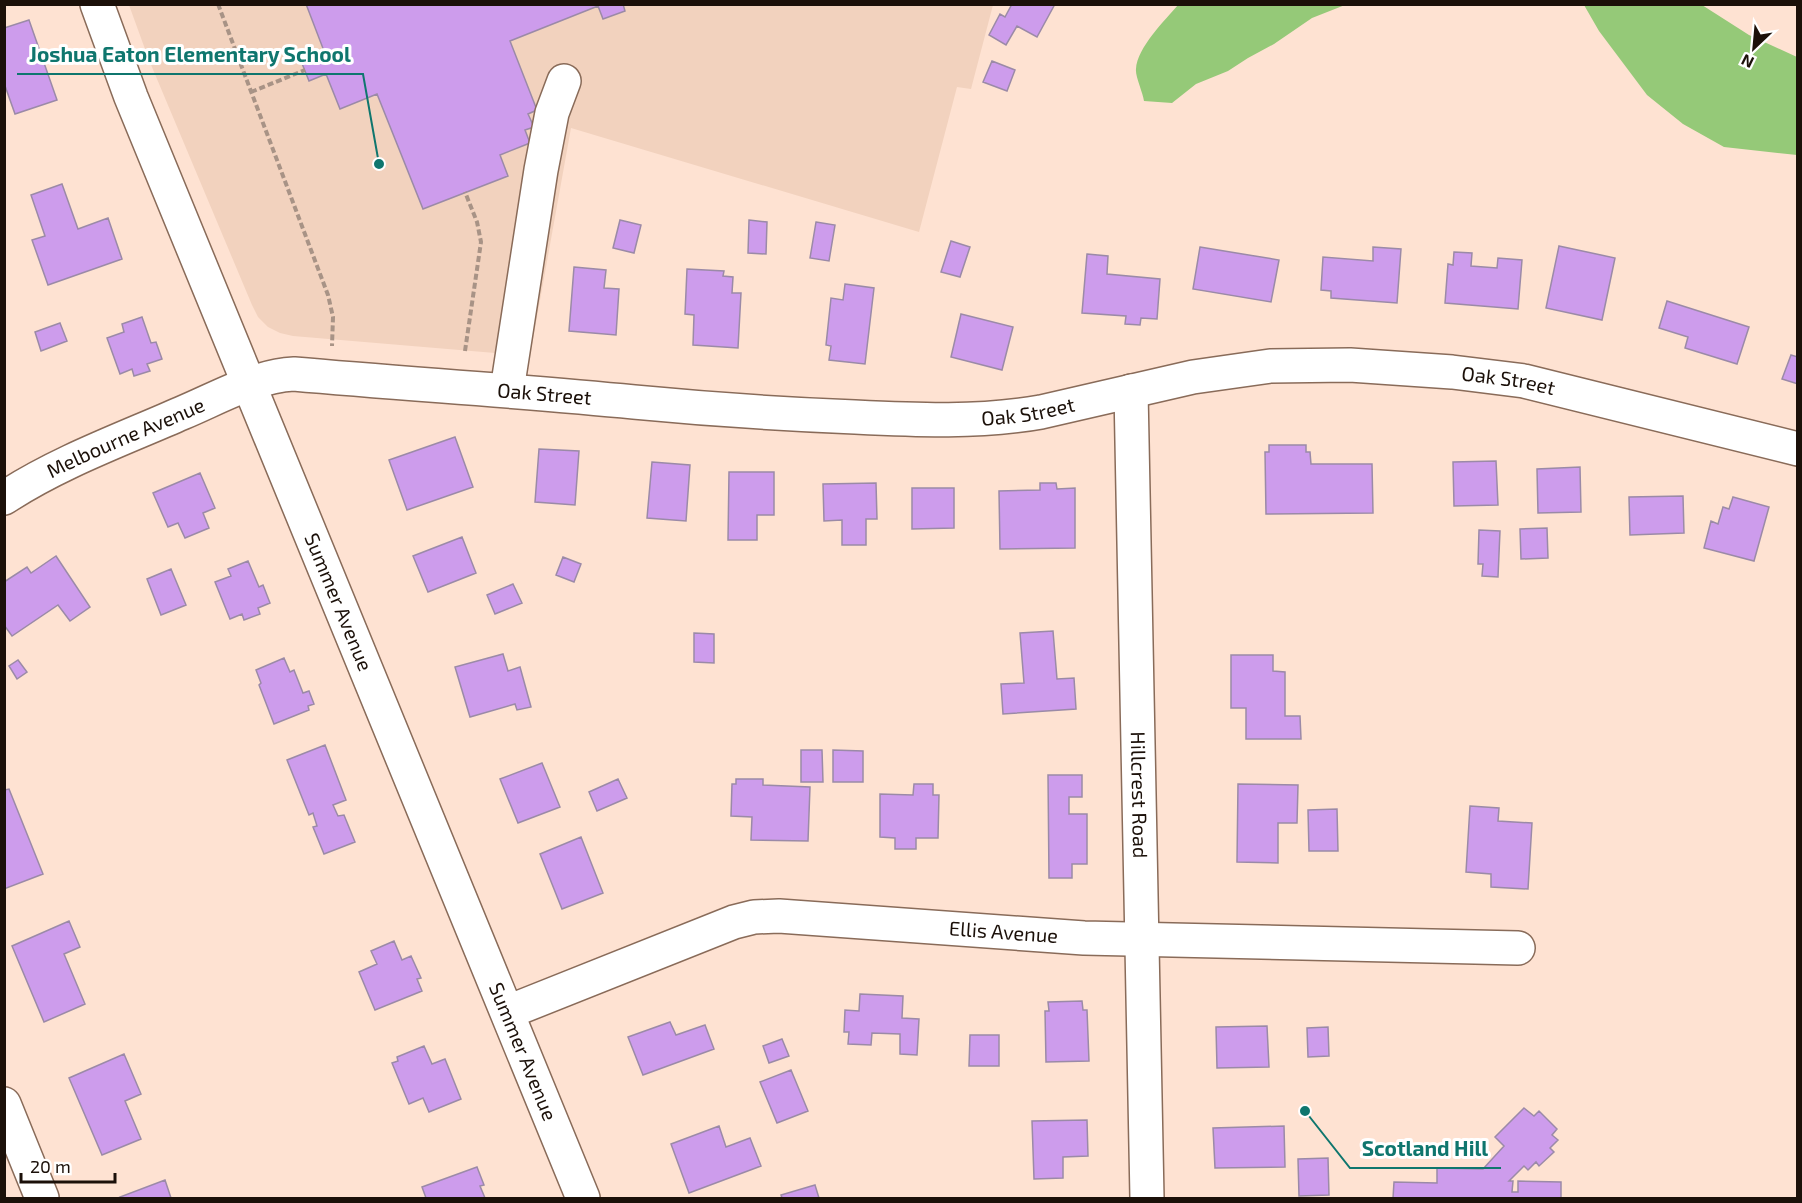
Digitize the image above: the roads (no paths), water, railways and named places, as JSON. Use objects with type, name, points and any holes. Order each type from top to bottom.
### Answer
[{"type":"street","name":"Summer Avenue","points":[[96,4],[130,97],[584,1198]]},
{"type":"street","points":[[507,390],[541,170],[552,113],[564,81]]},
{"type":"street","name":"Oak Street","points":[[249,384],[287,374],[507,390],[721,410],[951,420],[1016,417],[1065,408],[1192,376],[1270,366],[1350,365],[1452,372],[1524,381],[1797,449]]},
{"type":"street","name":"Melbourne Avenue","points":[[4,498],[80,458],[249,384]]},
{"type":"street","name":"Hillcrest Road","points":[[1131,391],[1147,1198]]},
{"type":"street","name":"Ellis Avenue","points":[[508,1012],[710,931],[754,917],[779,916],[1141,940],[1518,948]]},
{"type":"street","points":[[4,1104],[42,1198]]},
{"type":"place","name":"Joshua Eaton Elementary School","points":[[379,164]]},
{"type":"place","name":"Scotland Hill","points":[[1305,1111]]}]
